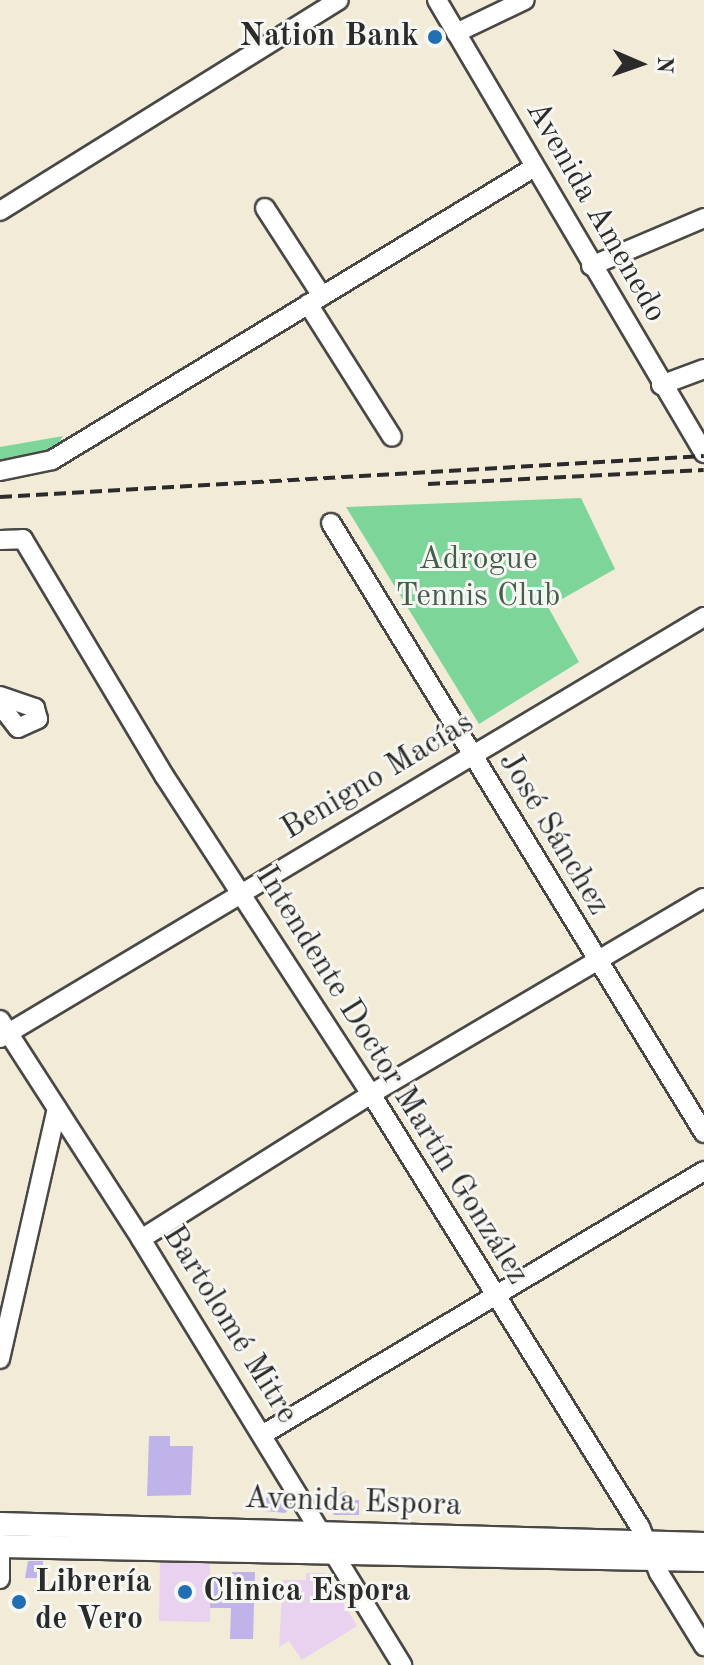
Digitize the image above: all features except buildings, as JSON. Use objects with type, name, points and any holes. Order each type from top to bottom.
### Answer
[{"type":"main road","name":"Avenida Espora","points":[[1,1540],[650,1551],[704,1560]]},
{"type":"main road","name":"Avenida Espora","points":[[650,1551],[704,1544]]},
{"type":"street","points":[[0,211],[339,0]]},
{"type":"street","name":"Avenida Amenedo","points":[[437,0],[661,385],[701,442]]},
{"type":"street","points":[[456,33],[525,0]]},
{"type":"street","points":[[0,471],[52,460],[533,168]]},
{"type":"street","points":[[265,208],[392,437]]},
{"type":"street","points":[[591,266],[704,218]]},
{"type":"street","points":[[661,385],[704,369]]},
{"type":"street","name":"José Sánchez","points":[[331,523],[595,960],[704,1133]]},
{"type":"street","name":"Intendente Doctor Martín González","points":[[0,540],[23,539],[240,894],[371,1094],[650,1551],[704,1646]]},
{"type":"street","name":"Benigno Macías","points":[[3,1030],[240,894],[704,617]]},
{"type":"street","points":[[0,696],[35,708],[38,719],[18,728],[0,705]]},
{"type":"street","points":[[141,1239],[371,1094],[704,898]]},
{"type":"street","name":"Bartolomé Mitre","points":[[3,1030],[141,1239],[402,1665]]},
{"type":"street","points":[[0,1359],[57,1108]]},
{"type":"street","points":[[262,1435],[704,1171]]},
{"type":"street","points":[[0,1579],[1,1540]]},
{"type":"shaded area","name":"Clinica Espora","points":[[160,1559],[210,1560],[210,1622],[159,1621]]},
{"type":"shaded area","points":[[306,1573],[326,1573],[357,1626],[302,1660],[289,1641],[279,1647],[283,1580],[306,1580]]},
{"type":"green space","points":[[63,436],[53,452],[0,462],[0,447]]},
{"type":"green space","name":"Adrogue Tennis Club","points":[[581,498],[615,569],[548,607],[579,662],[479,724],[346,507]]},
{"type":"railway","points":[[0,497],[704,456]]},
{"type":"railway","points":[[428,484],[704,470]]},
{"type":"place","name":"Nation Bank","points":[[435,37]]},
{"type":"place","name":"Clinica Espora","points":[[185,1592]]},
{"type":"place","name":"Librería de Vero","points":[[19,1602]]}]
